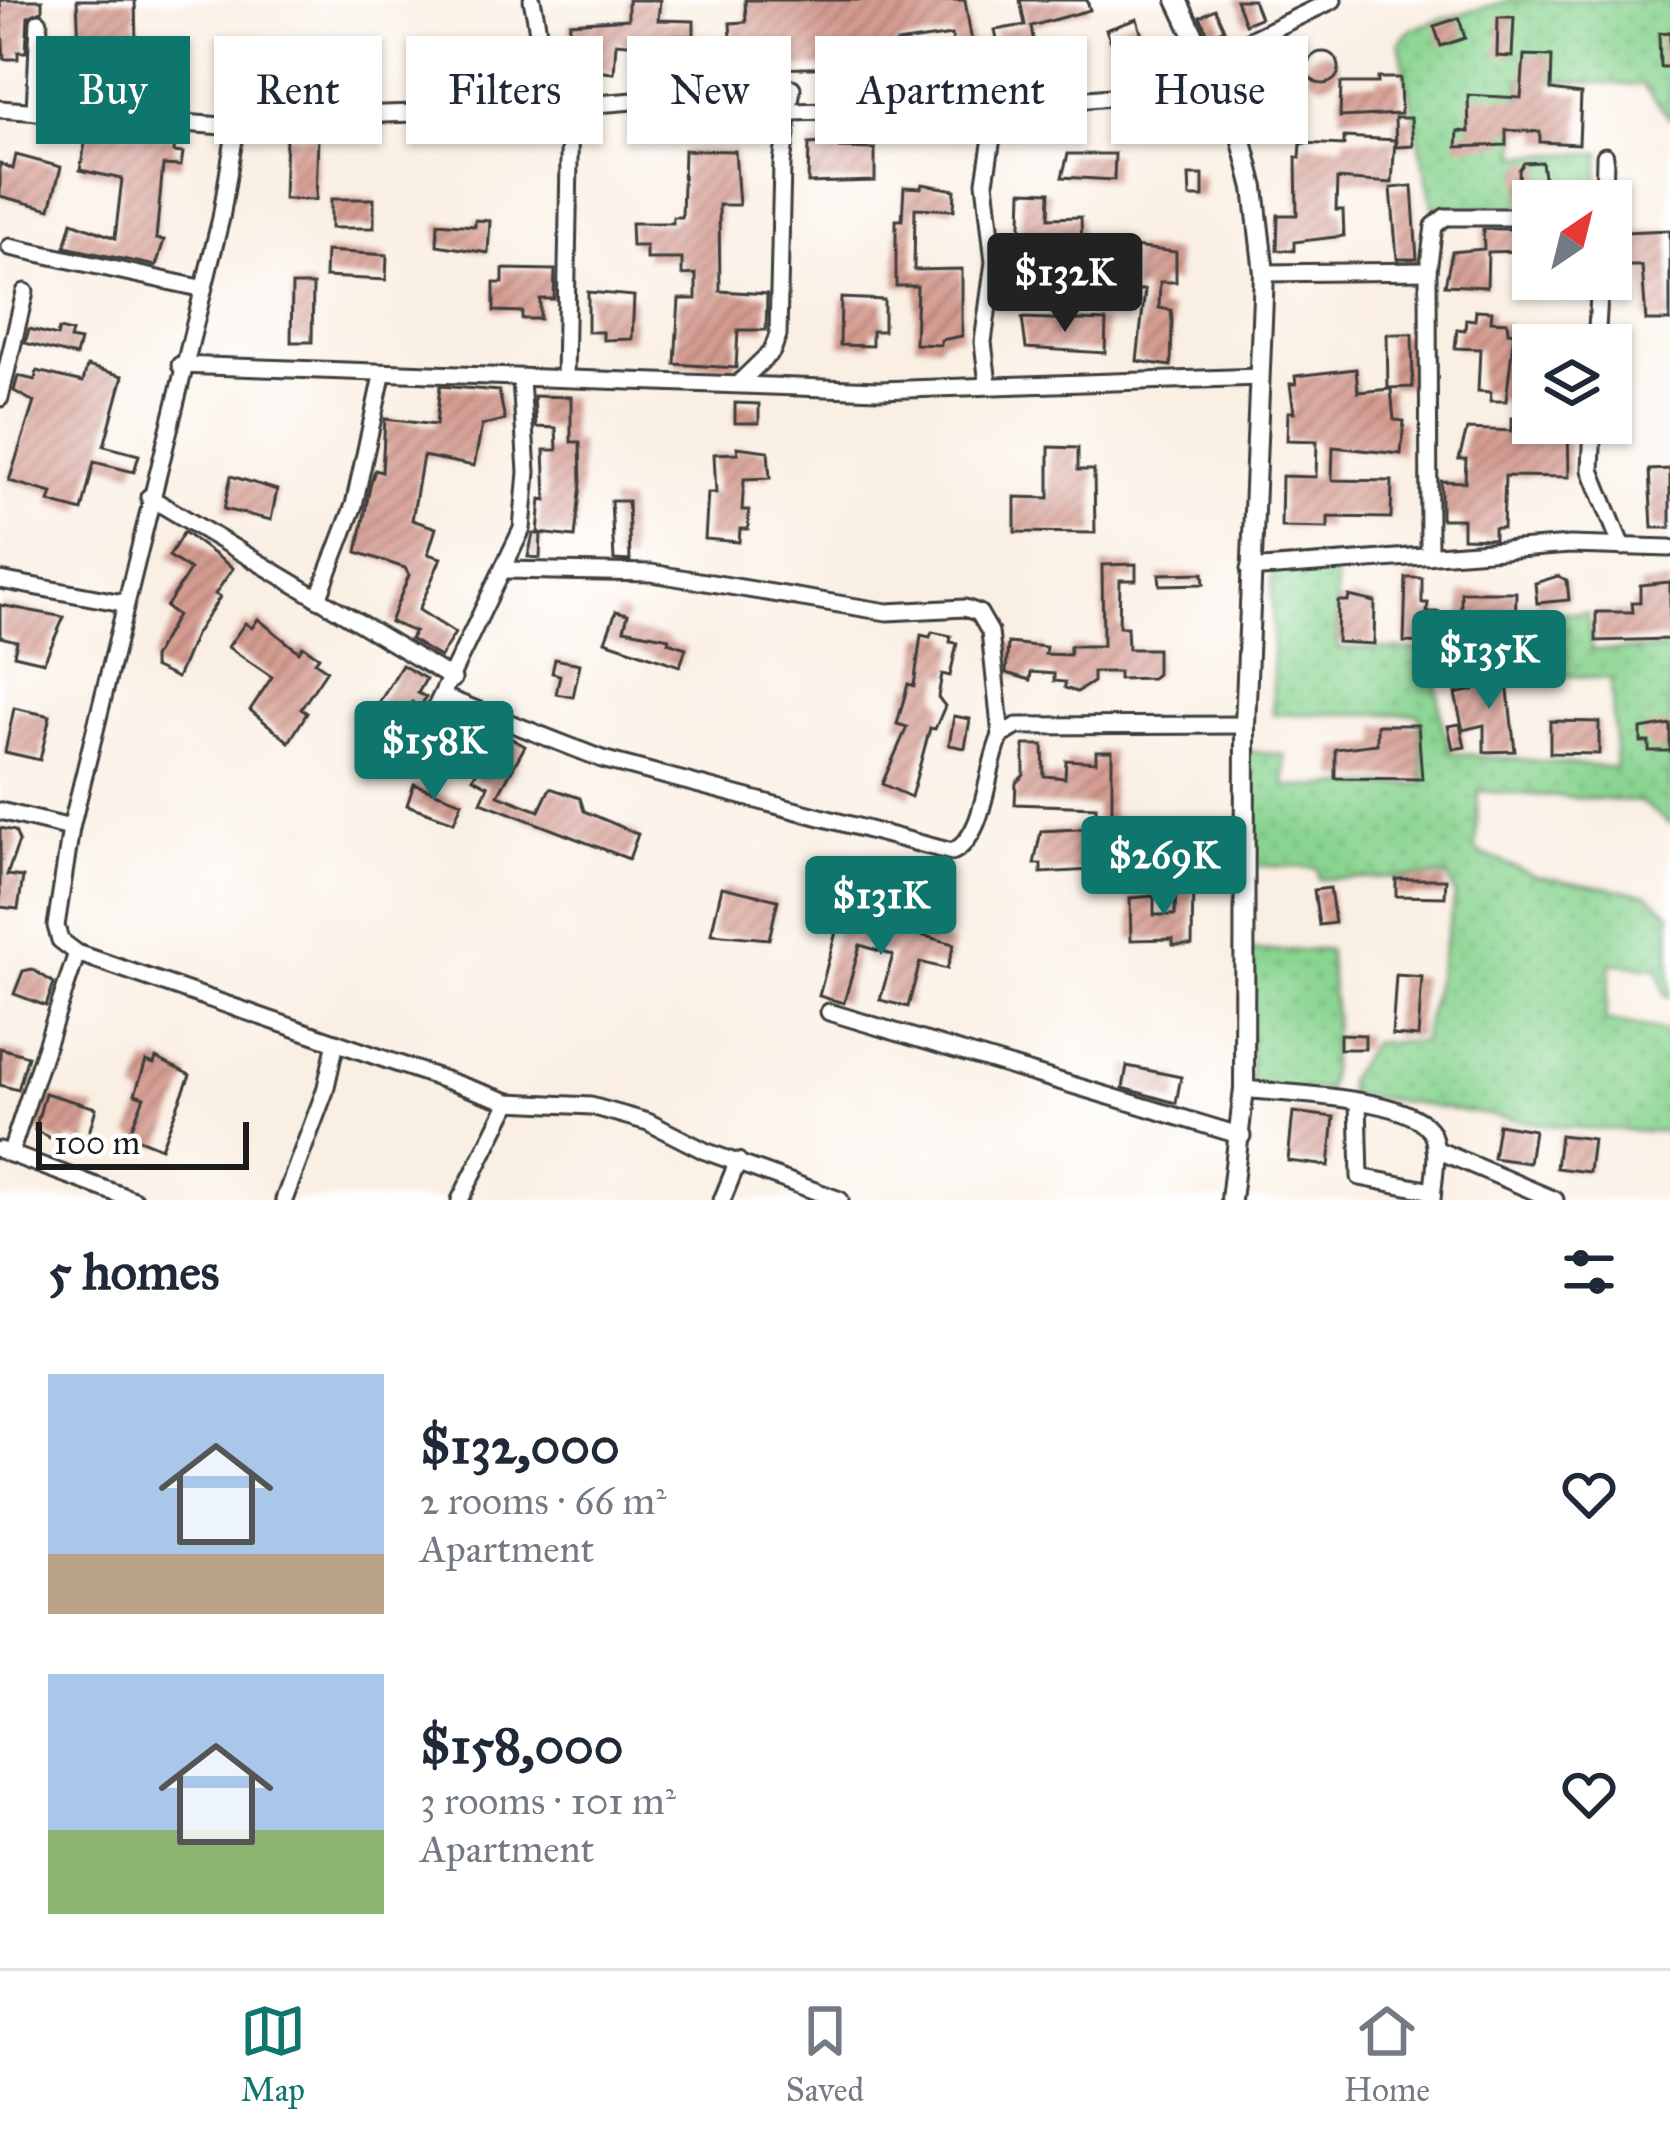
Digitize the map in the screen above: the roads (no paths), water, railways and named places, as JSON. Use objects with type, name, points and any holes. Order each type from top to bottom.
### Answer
[{"type":"street","points":[[532,0],[538,36]]},
{"type":"street","points":[[1177,0],[1196,36]]},
{"type":"street","points":[[1258,36],[1333,0]]},
{"type":"street","points":[[35,112],[39,22]]},
{"type":"street","points":[[603,103],[783,85],[794,94],[782,164],[778,335],[772,351],[741,381]]},
{"type":"street","points":[[0,109],[214,125]]},
{"type":"street","points":[[793,112],[815,111]]},
{"type":"street","points":[[233,144],[220,218],[180,365],[71,828],[56,926],[60,940],[77,953],[509,1102],[591,1106],[648,1123],[840,1200]]},
{"type":"street","points":[[565,377],[570,144]]},
{"type":"street","points":[[988,384],[982,342],[994,262],[985,182],[989,144]]},
{"type":"street","points":[[1231,1200],[1244,1089],[1245,725],[1264,273],[1254,188],[1239,144]]},
{"type":"street","points":[[1604,180],[1605,156]]},
{"type":"street","points":[[1429,556],[1428,271],[1438,219],[1512,217]]},
{"type":"street","points":[[10,247],[200,289]]},
{"type":"street","points":[[1264,273],[1428,271]]},
{"type":"street","points":[[0,398],[25,292]]},
{"type":"street","points":[[180,365],[382,376],[741,381],[880,390],[1261,377]]},
{"type":"street","points":[[318,599],[355,505],[382,376]]},
{"type":"street","points":[[418,744],[445,697],[522,529],[527,472],[521,379]]},
{"type":"street","points":[[1593,444],[1592,470],[1622,547]]},
{"type":"street","points":[[149,497],[453,679]]},
{"type":"street","points":[[1249,569],[1429,556],[1670,548]]},
{"type":"street","points":[[445,697],[602,759],[952,852],[965,846],[1000,736],[989,632],[979,613],[965,608],[887,612],[631,572],[506,570]]},
{"type":"street","points":[[0,580],[123,603]]},
{"type":"street","points":[[1000,736],[1017,726],[1245,725]]},
{"type":"street","points":[[0,811],[71,828]]},
{"type":"street","points":[[77,953],[5,1152],[134,1200]]},
{"type":"street","points":[[829,1012],[1242,1136]]},
{"type":"street","points":[[284,1200],[325,1090],[335,1042]]},
{"type":"street","points":[[1244,1089],[1358,1103],[1412,1114],[1432,1134],[1432,1196],[1360,1177],[1358,1103]]},
{"type":"street","points":[[460,1200],[509,1102]]},
{"type":"street","points":[[1435,1149],[1555,1200]]},
{"type":"street","points":[[722,1200],[738,1161]]}]
